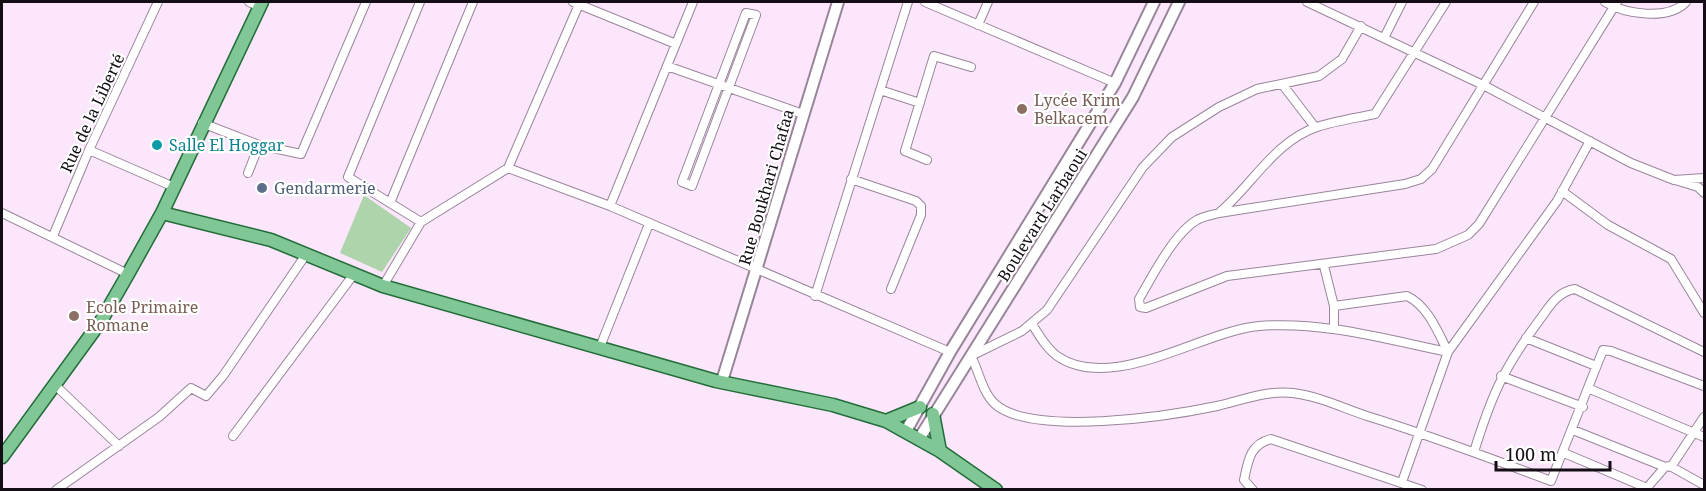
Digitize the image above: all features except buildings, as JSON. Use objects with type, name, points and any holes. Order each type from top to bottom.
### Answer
[{"type":"main road","name":"Rue Boukhari Chafaa","points":[[719,381],[833,2]]},
{"type":"main road","name":"Rue Boukhari Chafaa","points":[[800,113],[838,2]]},
{"type":"main road","name":"Boulevard Larbaoui","points":[[906,431],[950,352],[1115,83],[1154,2]]},
{"type":"main road","name":"Boulevard Larbaoui","points":[[919,439],[1133,96],[1179,2]]},
{"type":"main road","points":[[2,457],[100,321],[128,274],[162,213],[257,3]]},
{"type":"main road","points":[[162,213],[271,240],[383,286],[719,381],[833,405],[886,421],[940,451],[996,489]]},
{"type":"main road","points":[[886,421],[920,407],[933,414],[940,451]]},
{"type":"street","name":"Rue de la Liberté","points":[[53,236],[89,150],[158,2]]},
{"type":"street","points":[[202,123],[259,145],[301,154],[366,2]]},
{"type":"street","points":[[420,2],[348,177],[421,222]]},
{"type":"street","points":[[390,203],[473,2]]},
{"type":"street","points":[[383,286],[421,222],[508,168],[577,2],[676,44]]},
{"type":"street","points":[[610,206],[693,2]]},
{"type":"street","points":[[815,296],[908,2]]},
{"type":"street","points":[[925,2],[1115,83]]},
{"type":"street","points":[[978,25],[988,2]]},
{"type":"street","points":[[1307,2],[1485,86],[1547,117],[1631,164],[1698,187],[1704,193]]},
{"type":"street","points":[[1384,38],[1402,2]]},
{"type":"street","points":[[1219,213],[1278,152],[1315,127],[1375,114],[1446,2]]},
{"type":"street","points":[[1534,2],[1485,86],[1432,169],[1421,179],[1405,184],[1219,213],[1197,220],[1185,229],[1139,299],[1140,307],[1146,308],[1227,276],[1313,264],[1324,266],[1436,249],[1468,235],[1479,224],[1615,4]]},
{"type":"street","points":[[1605,2],[1656,13],[1672,11],[1686,2]]},
{"type":"street","points":[[746,13],[756,15],[728,88],[692,186],[682,182],[746,13]]},
{"type":"street","points":[[1361,26],[1342,59],[1319,76],[1257,89],[1219,107],[1172,137],[1159,149],[1129,187],[1047,310],[1032,324],[971,356],[994,404],[1026,420],[1066,422],[1158,417],[1277,392],[1303,395],[1421,433],[1551,481],[1590,389],[1601,353],[1606,349],[1704,386]]},
{"type":"street","points":[[927,160],[906,151],[934,56],[971,67]]},
{"type":"street","points":[[667,66],[800,113]]},
{"type":"street","points":[[1282,84],[1315,127]]},
{"type":"street","points":[[880,90],[920,103]]},
{"type":"street","points":[[1402,482],[1448,352],[1562,191],[1590,141]]},
{"type":"street","points":[[248,173],[259,145]]},
{"type":"street","points":[[89,150],[174,187]]},
{"type":"street","points":[[508,168],[610,206],[754,270],[950,352]]},
{"type":"street","points":[[1674,180],[1704,178]]},
{"type":"street","points":[[851,179],[916,201],[921,206],[921,214],[891,289]]},
{"type":"street","points":[[1562,191],[1608,225],[1671,259],[1704,313]]},
{"type":"street","points":[[2,213],[128,274]]},
{"type":"street","points":[[600,347],[649,224]]},
{"type":"street","points":[[56,489],[159,417],[191,388],[202,396],[212,390],[307,253]]},
{"type":"street","points":[[1324,266],[1334,306],[1334,327]]},
{"type":"street","points":[[233,436],[354,274]]},
{"type":"street","points":[[1474,452],[1501,376],[1555,299],[1567,290],[1575,289],[1704,352]]},
{"type":"street","points":[[1334,306],[1407,296],[1414,300],[1434,323],[1448,352]]},
{"type":"street","points":[[1032,324],[1045,344],[1065,361],[1082,366],[1107,367],[1133,364],[1208,341],[1231,331],[1258,326],[1307,324],[1334,327],[1448,352]]},
{"type":"street","points":[[1526,338],[1596,366]]},
{"type":"street","points":[[977,368],[986,350]]},
{"type":"street","points":[[1501,376],[1582,406]]},
{"type":"street","points":[[55,384],[119,446]]},
{"type":"street","points":[[1590,389],[1701,434]]},
{"type":"street","points":[[1564,453],[1646,488],[1701,434],[1704,417]]},
{"type":"street","points":[[1573,430],[1668,467],[1704,485]]},
{"type":"street","points":[[1252,489],[1244,480],[1252,450],[1256,445],[1271,438],[1422,489]]},
{"type":"green space","points":[[364,195],[411,228],[382,272],[340,253]]},
{"type":"place","name":"Lycée Krim Belkacem","points":[[1022,109]]},
{"type":"place","name":"Salle El Hoggar","points":[[157,145]]},
{"type":"place","name":"Gendarmerie","points":[[262,188]]},
{"type":"place","name":"Ecole Primaire Romane","points":[[74,316]]}]
